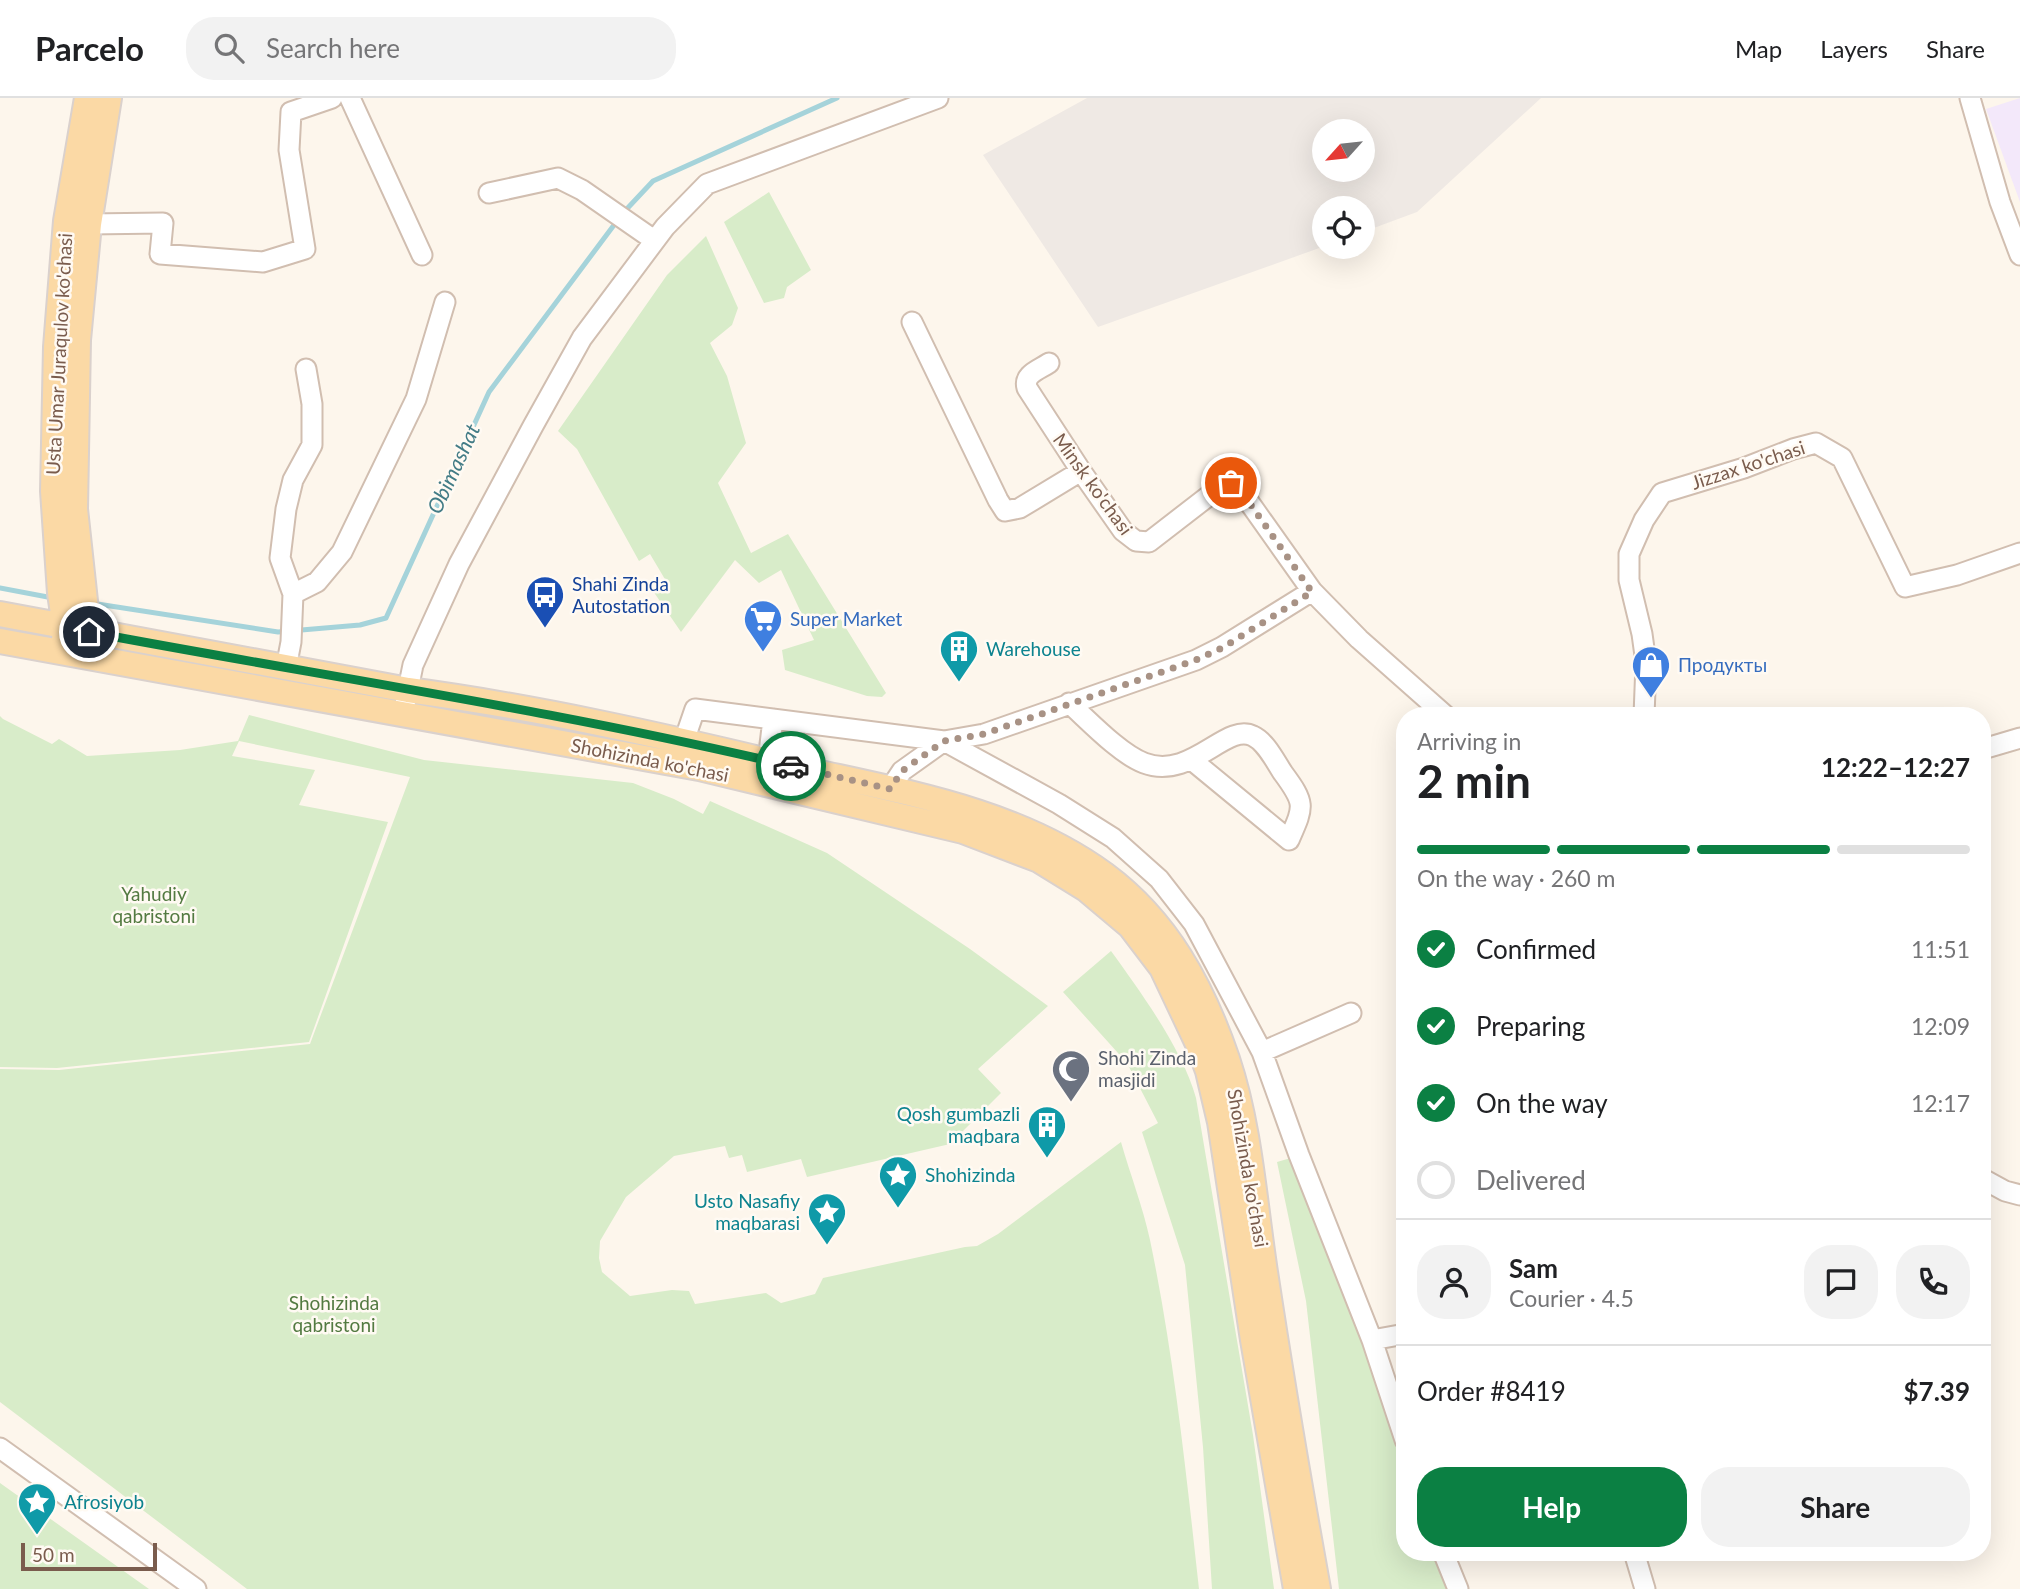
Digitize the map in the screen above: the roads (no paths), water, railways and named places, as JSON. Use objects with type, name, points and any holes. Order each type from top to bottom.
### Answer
[{"type":"main road","name":"Usta Umar Juraqulov ko'chasi","points":[[87,98],[66,220],[56,347],[53,491],[77,629],[90,657]]},
{"type":"main road","name":"Usta Umar Juraqulov ko'chasi","points":[[64,653],[77,629],[75,509],[78,340],[89,224],[110,98]]},
{"type":"main road","name":"Shohizinda ko'chasi","points":[[0,614],[684,741],[890,789],[992,817],[1051,841],[1106,876],[1131,897],[1166,935],[1178,953],[1204,1001],[1227,1059],[1243,1119],[1265,1274],[1318,1589]]},
{"type":"main road","name":"Shohizinda ko'chasi","points":[[0,641],[699,768],[963,831],[1014,849],[1064,874],[1086,889],[1130,926],[1162,968],[1198,1044],[1215,1098],[1296,1589]]},
{"type":"street","points":[[89,224],[163,223],[160,254],[263,262],[305,249],[289,150],[291,112],[332,98]]},
{"type":"street","points":[[350,98],[422,255]]},
{"type":"street","points":[[402,714],[413,666],[459,564],[582,338],[654,240],[707,184],[938,98]]},
{"type":"street","points":[[1970,98],[2000,202],[2020,256]]},
{"type":"street","points":[[489,193],[558,178],[582,190],[654,240]]},
{"type":"street","points":[[294,600],[317,582],[342,552],[416,399],[445,302]]},
{"type":"street","points":[[912,322],[998,500],[1006,510],[1020,508],[1081,471]]},
{"type":"street","name":"Minsk ko'chasi","points":[[1049,363],[1027,377],[1027,388],[1123,531],[1136,541],[1149,542],[1224,484],[1231,483],[1239,488],[1312,592]]},
{"type":"street","points":[[286,668],[294,600],[280,558],[286,509],[293,480],[312,445],[312,404],[306,369]]},
{"type":"street","name":"Jizzax ko'chasi","points":[[1644,707],[1646,663],[1629,580],[1629,554],[1644,520],[1662,493],[1816,443],[1842,458],[1905,587],[1957,575],[2020,553]]},
{"type":"street","points":[[684,741],[695,709],[944,741],[984,734],[1196,660],[1222,648],[1312,592],[1359,639],[1436,707]]},
{"type":"street","points":[[1069,703],[1110,740],[1144,763],[1167,768],[1193,761],[1215,745],[1242,733],[1252,735],[1262,742],[1299,794],[1300,814],[1289,840],[1193,761]]},
{"type":"street","points":[[768,761],[773,719]]},
{"type":"street","points":[[1991,746],[2020,738]]},
{"type":"street","points":[[890,789],[902,771],[944,741]]},
{"type":"street","points":[[944,741],[1059,804],[1102,831],[1159,879],[1194,924],[1262,1052],[1299,1155],[1372,1340],[1396,1413]]},
{"type":"street","points":[[1262,1052],[1351,1013]]},
{"type":"street","points":[[1991,1183],[2020,1195]]},
{"type":"street","points":[[1372,1340],[1396,1336]]},
{"type":"street","points":[[0,1448],[196,1589]]},
{"type":"street","points":[[1447,1561],[1458,1589]]},
{"type":"street","points":[[1637,1561],[1645,1589]]},
{"type":"waterway","name":"Obimashat","points":[[623,213],[653,181],[837,98]]},
{"type":"waterway","name":"Obimashat","points":[[91,603],[278,632],[360,625],[386,618],[489,392],[617,221]]},
{"type":"waterway","name":"Obimashat","points":[[0,588],[53,598]]},
{"type":"place","name":"Shahi Zinda Autostation","points":[[545,629]]},
{"type":"place","name":"Super Market","points":[[763,653]]},
{"type":"place","name":"Warehouse","points":[[959,683]]},
{"type":"place","name":"Продукты","points":[[1651,699]]},
{"type":"place","name":"Shohi Zinda masjidi","points":[[1071,1103]]},
{"type":"place","name":"Qosh gumbazli maqbara","points":[[1047,1159]]},
{"type":"place","name":"Shohizinda","points":[[898,1209]]},
{"type":"place","name":"Usto Nasafiy maqbarasi","points":[[827,1246]]},
{"type":"place","name":"Afrosiyob","points":[[37,1536]]},
{"type":"park label","name":"Yahudiy qabristoni","points":[[154,905]]},
{"type":"park label","name":"Shohizinda qabristoni","points":[[334,1314]]}]
